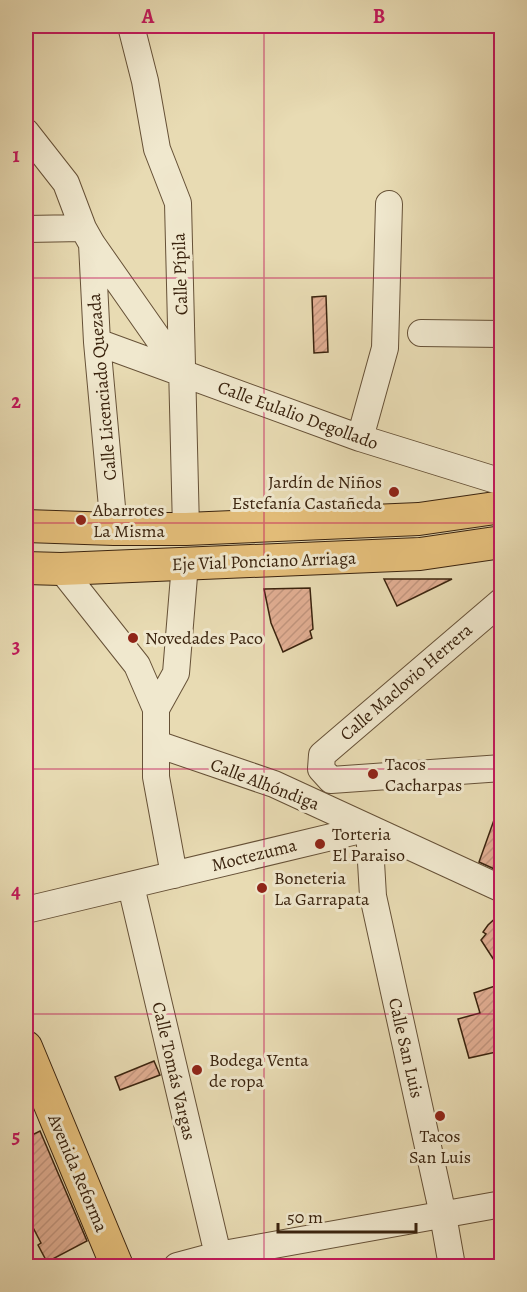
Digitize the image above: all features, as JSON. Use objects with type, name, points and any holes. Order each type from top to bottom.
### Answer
[{"type":"main road","name":"Eje Vial Ponciano Arriaga","points":[[26,526],[114,530],[186,529],[419,519],[501,507]]},
{"type":"main road","name":"Eje Vial Ponciano Arriaga","points":[[26,568],[61,569],[420,554],[501,542]]},
{"type":"main road","name":"Avenida Reforma","points":[[26,1047],[117,1266]]},
{"type":"street","name":"Calle Pípila","points":[[131,26],[145,81],[158,149],[178,203],[186,529]]},
{"type":"street","name":"Calle Licenciado Quezada","points":[[26,132],[66,183],[88,236],[183,374]]},
{"type":"street","points":[[360,438],[385,348],[389,204]]},
{"type":"street","points":[[26,229],[88,236]]},
{"type":"street","name":"Calle Licenciado Quezada","points":[[88,236],[114,530]]},
{"type":"street","points":[[421,333],[501,334]]},
{"type":"street","name":"Calle Eulalio Degollado","points":[[97,342],[360,438],[501,482]]},
{"type":"street","points":[[156,710],[176,673],[185,564]]},
{"type":"street","points":[[26,910],[174,875],[156,777],[156,710],[137,665],[61,569]]},
{"type":"street","name":"Calle Maclovio Herrera","points":[[321,769],[322,755],[501,601]]},
{"type":"street","name":"Calle Alhóndiga","points":[[157,744],[274,784],[501,889]]},
{"type":"street","points":[[274,784],[321,769],[331,780],[501,768]]},
{"type":"street","name":"Moctezuma","points":[[174,875],[369,828]]},
{"type":"street","name":"Calle San Luis","points":[[369,828],[372,896],[444,1215],[452,1266]]},
{"type":"street","name":"Calle Tomás Vargas","points":[[131,886],[218,1255]]},
{"type":"street","points":[[177,1266],[218,1255],[501,1204]]},
{"type":"building","points":[[326,296],[328,352],[314,353],[312,297]]},
{"type":"building","points":[[384,579],[452,579],[397,606]]},
{"type":"building","points":[[310,588],[312,638],[283,652],[271,623],[264,589]]},
{"type":"building","points":[[499,806],[501,806],[501,872],[479,862]]},
{"type":"building","points":[[501,913],[501,971],[481,940],[486,934],[483,932],[488,925]]},
{"type":"building","points":[[501,984],[501,1051],[469,1058],[458,1019],[480,1013],[474,993]]},
{"type":"building","points":[[154,1061],[160,1075],[120,1090],[115,1077]]},
{"type":"building","points":[[40,1131],[87,1241],[47,1262],[38,1245],[41,1243],[26,1214],[26,1138]]},
{"type":"place","name":"Jardín de Niños Estefanía Castañeda","points":[[394,492]]},
{"type":"place","name":"Abarrotes La Misma","points":[[81,520]]},
{"type":"place","name":"Novedades Paco","points":[[133,638]]},
{"type":"place","name":"Tacos Cacharpas","points":[[373,774]]},
{"type":"place","name":"Torteria El Paraiso","points":[[320,844]]},
{"type":"place","name":"Boneteria La Garrapata","points":[[262,888]]},
{"type":"place","name":"Bodega Venta de ropa","points":[[197,1070]]},
{"type":"place","name":"Tacos San Luis","points":[[440,1116]]}]
